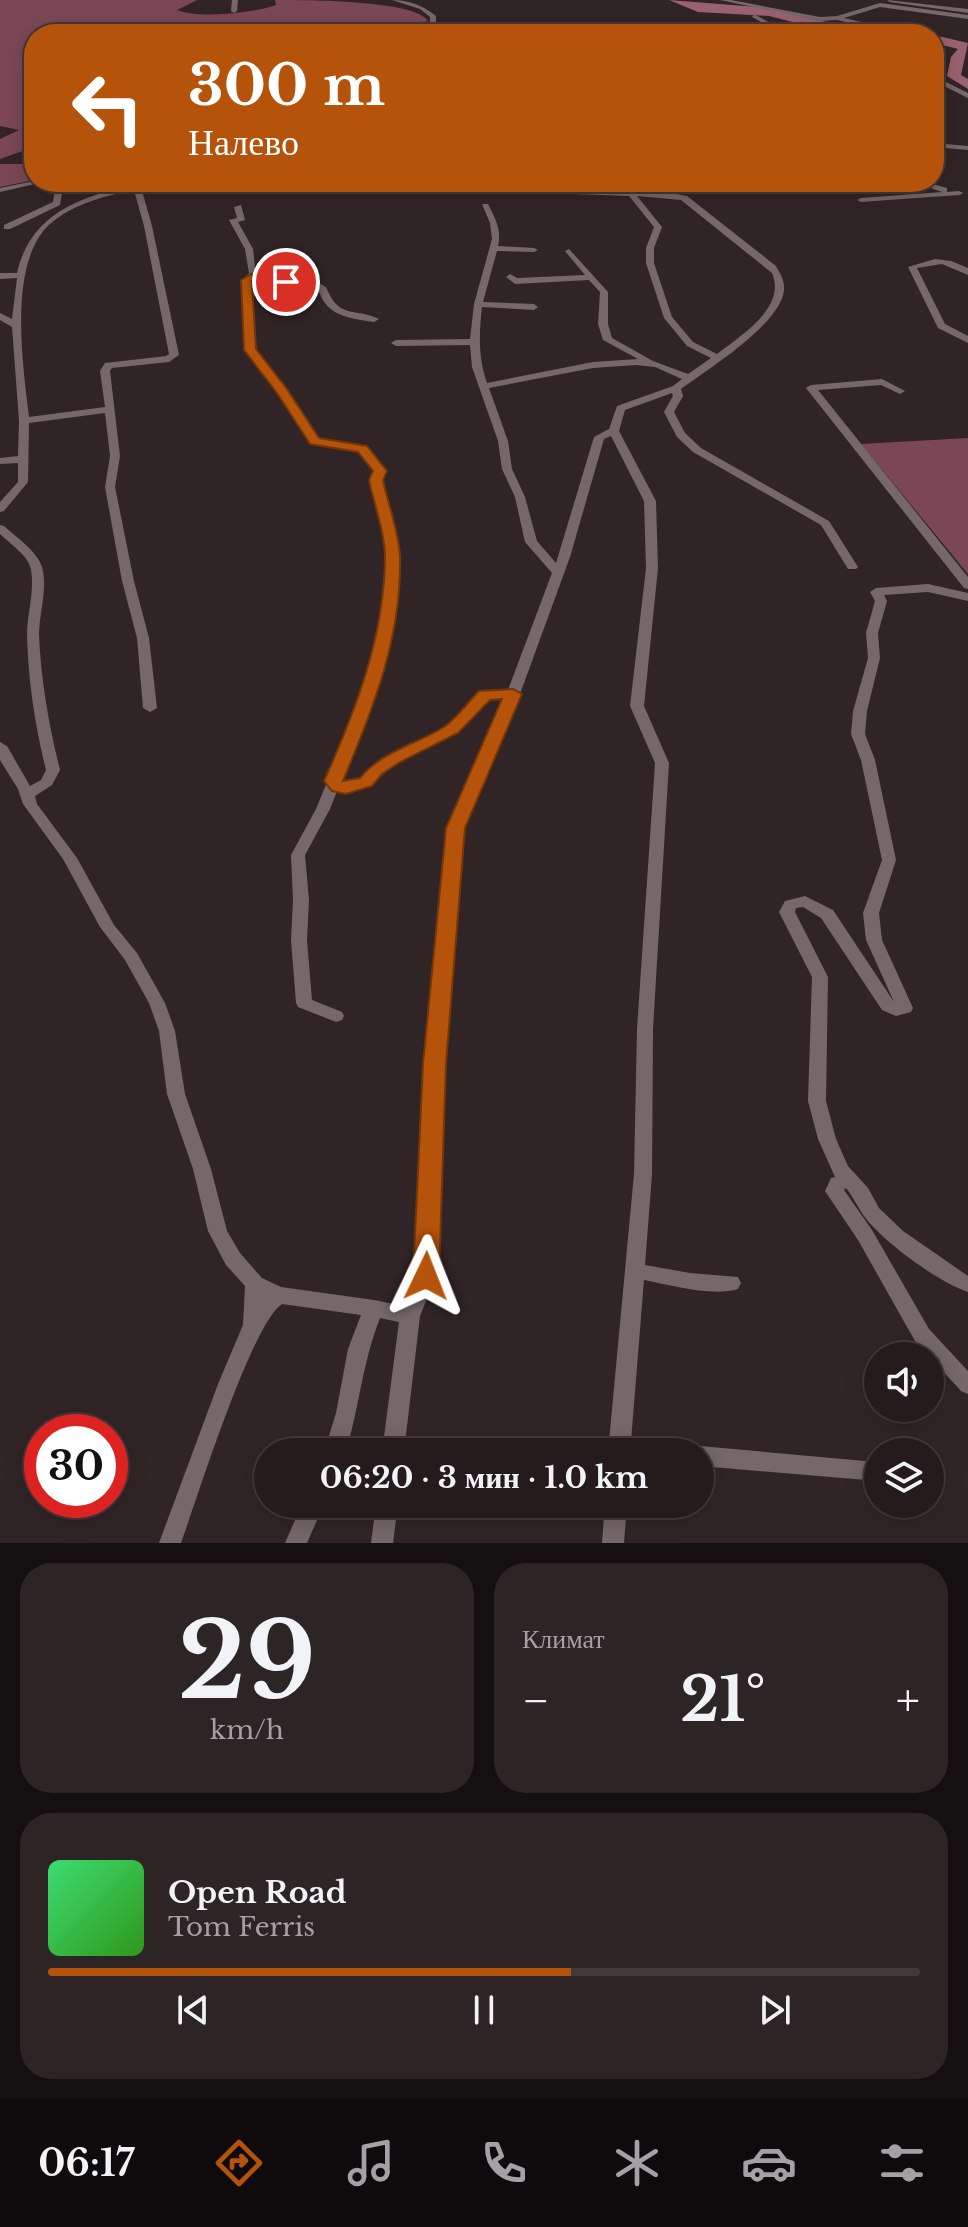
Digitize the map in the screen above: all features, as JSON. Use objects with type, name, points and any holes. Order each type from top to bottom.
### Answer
[{"type":"street","points":[[234,11],[235,0]]},
{"type":"street","points":[[395,0],[427,10],[433,16],[433,24]]},
{"type":"street","points":[[723,0],[808,18],[837,18],[863,24]]},
{"type":"street","points":[[890,0],[968,11]]},
{"type":"street","points":[[931,6],[942,0]]},
{"type":"street","points":[[856,1],[968,17]]},
{"type":"street","points":[[837,18],[875,6]]},
{"type":"street","points":[[754,16],[768,24]]},
{"type":"street","points":[[944,81],[968,96]]},
{"type":"street","points":[[944,146],[968,148]]},
{"type":"street","points":[[0,190],[24,185]]},
{"type":"street","points":[[944,189],[964,194]]},
{"type":"street","points":[[3,227],[57,203],[59,192]]},
{"type":"street","points":[[3,227],[43,227],[99,196],[114,192]]},
{"type":"street","points":[[141,192],[174,355],[164,360],[108,365],[105,371],[115,456],[110,487],[128,581],[143,638],[150,708]]},
{"type":"street","points":[[562,192],[684,198],[773,268],[779,281],[780,294],[760,326],[683,383],[621,408],[614,431],[650,501],[652,568],[637,706],[662,763],[645,1029],[645,1108],[636,1271],[621,1438]]},
{"type":"street","points":[[861,200],[964,194]]},
{"type":"street","points":[[632,195],[658,227],[650,248],[650,263],[668,318],[690,344],[715,357]]},
{"type":"street","points":[[485,206],[496,231],[487,280],[478,304],[474,342],[477,367],[486,386],[531,542],[558,573]]},
{"type":"street","points":[[238,207],[241,220],[233,220],[250,253],[251,278]]},
{"type":"street","points":[[0,509],[23,482],[24,421],[19,327],[21,275],[26,255],[43,227]]},
{"type":"street","points":[[492,248],[534,250]]},
{"type":"street","points":[[569,251],[604,292],[603,324],[608,340],[683,383]]},
{"type":"street","points":[[968,272],[952,261],[912,267],[941,326],[968,340]]},
{"type":"street","points":[[0,276],[21,275]]},
{"type":"street","points":[[510,277],[525,281],[592,277]]},
{"type":"street","points":[[336,1016],[304,1003],[299,940],[298,855],[326,801],[367,702],[385,641],[393,555],[376,480],[378,467],[362,448],[322,449],[250,350],[246,280],[316,285],[323,289],[329,305],[338,313],[374,319]]},
{"type":"street","points":[[478,304],[534,307]]},
{"type":"street","points":[[0,316],[19,327]]},
{"type":"street","points":[[946,330],[968,332]]},
{"type":"street","points":[[396,343],[474,342]]},
{"type":"street","points":[[486,386],[563,370],[651,364]]},
{"type":"street","points":[[900,391],[882,382],[811,388],[968,585]]},
{"type":"street","points":[[683,383],[669,412],[688,443],[825,523],[852,567]]},
{"type":"street","points":[[24,421],[110,409]]},
{"type":"street","points":[[395,1438],[410,1316],[426,1276],[434,1064],[456,828],[513,694],[558,573],[599,437],[614,431]]},
{"type":"street","points":[[0,461],[23,459]]},
{"type":"street","points":[[0,528],[31,558],[37,575],[33,631],[35,667],[40,717],[53,770],[47,782],[28,794]]},
{"type":"street","points":[[968,597],[928,588],[876,592],[881,601],[872,633],[874,658],[860,711],[858,734],[868,760],[889,860],[871,913],[874,940],[905,1008],[896,1010],[888,1006],[827,914],[805,901],[790,905],[787,912],[820,977],[817,1101],[827,1139],[847,1181],[861,1193],[872,1213],[896,1236],[957,1280],[968,1284]]},
{"type":"street","points":[[326,801],[366,782],[394,758],[452,730],[485,695],[513,694]]},
{"type":"street","points":[[0,746],[8,765],[28,794],[30,804],[70,858],[108,927],[131,957],[157,1003],[167,1031],[176,1094],[202,1169],[218,1231],[233,1259],[255,1284],[279,1295],[410,1316]]},
{"type":"street","points":[[333,781],[339,787],[352,787]]},
{"type":"street","points":[[847,1181],[838,1183],[834,1191],[865,1235],[922,1335],[968,1385]]},
{"type":"street","points":[[636,1271],[690,1281],[731,1283]]},
{"type":"street","points":[[253,1325],[255,1284]]},
{"type":"street","points":[[170,1543],[253,1325],[267,1303],[279,1295]]},
{"type":"street","points":[[339,1438],[358,1349],[374,1308]]},
{"type":"street","points":[[714,1457],[864,1471]]},
{"type":"street","points":[[296,1543],[307,1518]]},
{"type":"street","points":[[382,1543],[385,1518]]},
{"type":"street","points":[[613,1543],[615,1518]]},
{"type":"shaded area","points":[[0,0],[197,0],[177,10],[212,14],[266,8],[276,5],[275,0],[334,1],[403,9],[419,14],[428,21],[416,24],[24,24],[24,151],[0,159],[0,139],[19,130],[0,126]]},
{"type":"shaded area","points":[[0,164],[24,164],[24,182],[0,187]]},
{"type":"shaded area","points":[[968,438],[968,574],[861,444]]},
{"type":"waterway","points":[[675,0],[698,8],[769,12],[816,24]]},
{"type":"waterway","points":[[944,41],[967,47],[958,57],[954,76],[968,85]]},
{"type":"route","points":[[286,282],[246,280],[250,350],[283,392],[315,442],[319,445],[362,448],[374,460],[380,471],[376,480],[393,555],[385,641],[367,702],[333,781],[339,787],[346,788],[366,782],[394,758],[452,730],[485,695],[513,694],[456,828],[434,1064],[426,1276]]}]
